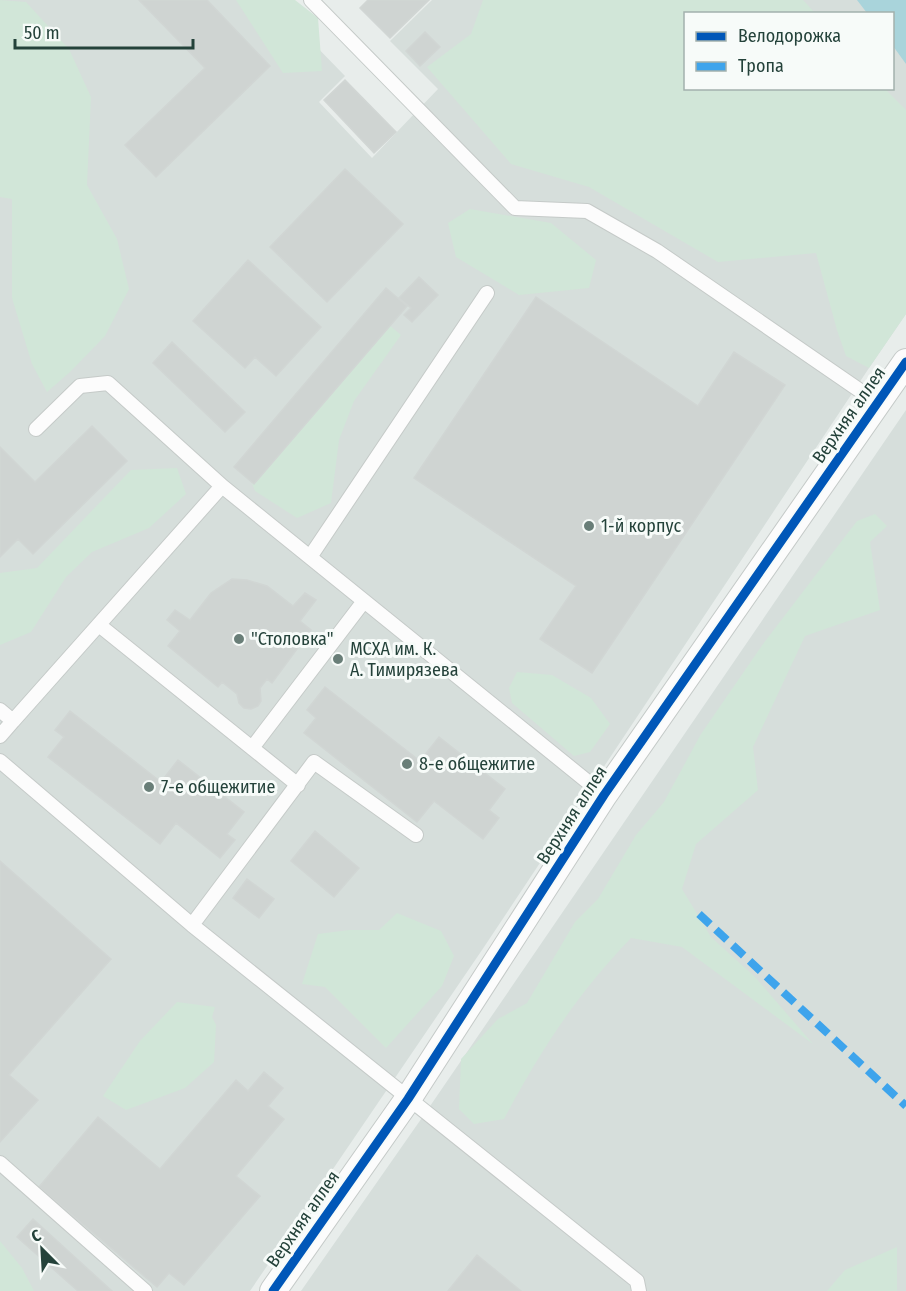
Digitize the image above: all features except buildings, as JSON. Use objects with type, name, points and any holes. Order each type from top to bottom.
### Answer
[{"type":"street","name":"Верхняя аллея","points":[[273,1291],[408,1099],[604,795],[906,362]]},
{"type":"lane","points":[[311,0],[515,208],[587,211],[657,251],[878,403]]},
{"type":"lane","points":[[310,557],[487,293]]},
{"type":"lane","points":[[36,429],[80,386],[108,383],[222,486],[604,795]]},
{"type":"lane","points":[[0,736],[222,486]]},
{"type":"lane","points":[[252,748],[364,601]]},
{"type":"lane","points":[[99,625],[298,785]]},
{"type":"lane","points":[[0,710],[13,721]]},
{"type":"lane","points":[[0,761],[192,925],[637,1281],[639,1291]]},
{"type":"lane","points":[[192,925],[314,762],[416,835]]},
{"type":"lane","points":[[0,1163],[145,1291]]},
{"type":"shaded area","name":"МСХА им. К. А. Тимирязева","points":[[0,0],[271,0],[345,76],[319,102],[372,158],[438,89],[390,41],[432,0],[906,0],[906,314],[482,950],[250,1291],[0,1291]],"holes":[[[425,32],[439,47],[420,65],[406,51]]]},
{"type":"shaded area","points":[[906,410],[906,1291],[301,1291],[426,1112]]},
{"type":"green space","points":[[0,0],[26,2],[69,49],[91,97],[87,185],[117,239],[129,289],[105,336],[47,392],[32,364],[12,298],[12,199],[0,197]]},
{"type":"green space","points":[[236,0],[295,0],[318,18],[322,71],[283,73]]},
{"type":"green space","points":[[483,0],[803,0],[814,12],[684,12],[684,90],[886,90],[906,110],[906,314],[869,368],[846,356],[816,253],[718,262],[589,187],[511,164],[427,67],[471,34]]},
{"type":"green space","points":[[470,209],[551,223],[596,260],[589,288],[519,295],[456,257],[448,223]]},
{"type":"green space","points":[[388,324],[401,335],[354,401],[339,440],[331,503],[297,518],[255,491],[245,466]]},
{"type":"green space","points":[[177,468],[186,494],[149,528],[92,552],[66,577],[31,632],[0,645],[0,573],[37,568],[131,470]]},
{"type":"green space","points":[[875,514],[887,526],[870,542],[880,610],[805,636],[753,747],[758,790],[696,844],[682,889],[711,937],[755,977],[813,1044],[682,947],[631,938],[593,980],[561,1024],[531,1070],[504,1119],[474,1124],[459,1109],[461,1059],[498,1019],[527,1003],[575,922],[598,899],[636,835],[664,802],[701,734],[763,644],[857,521]]},
{"type":"green space","points":[[517,672],[552,675],[591,698],[610,724],[590,752],[574,756],[512,703],[509,688]]},
{"type":"green space","points":[[397,913],[441,931],[454,956],[442,986],[386,1048],[325,987],[302,984],[318,934],[349,930],[379,930]]},
{"type":"green space","points":[[177,1002],[215,1007],[212,1017],[216,1025],[214,1062],[185,1088],[126,1110],[103,1096],[140,1041]]},
{"type":"green space","points":[[0,1241],[22,1268],[34,1291],[0,1291]]},
{"type":"green space","points":[[897,1247],[897,1291],[827,1291],[845,1270]]},
{"type":"water","points":[[857,0],[906,0],[906,64],[894,47],[894,12],[866,12]]},
{"type":"marked path","points":[[699,914],[906,1106]]},
{"type":"cycle path","points":[[273,1291],[408,1099],[604,795],[906,362]]},
{"type":"place","name":"1-й корпус","points":[[589,526]]},
{"type":"place","name":"\"Столовка\"","points":[[239,639]]},
{"type":"place","name":"МСХА им. К. А. Тимирязева","points":[[338,659]]},
{"type":"place","name":"8-е общежитие","points":[[407,764]]},
{"type":"place","name":"7-е общежитие","points":[[149,787]]}]
